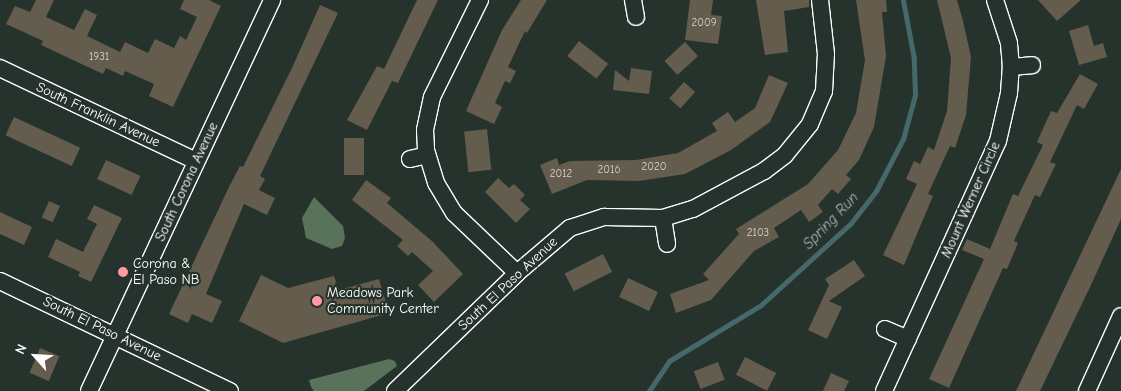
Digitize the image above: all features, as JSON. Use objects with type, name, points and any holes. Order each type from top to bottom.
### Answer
[{"type":"street","name":"South Corona Avenue","points":[[89,391],[272,0]]},
{"type":"street","points":[[480,0],[432,97],[425,130],[427,155],[436,183],[454,212],[517,274]]},
{"type":"street","points":[[633,0],[636,17]]},
{"type":"street","name":"South El Paso Avenue","points":[[396,391],[554,239],[585,221],[604,217],[663,218],[693,209],[750,180],[785,155],[810,124],[824,91],[826,54],[820,0]]},
{"type":"street","name":"Mount Werner Circle","points":[[884,391],[998,141],[1005,116],[1011,67],[1009,43],[995,0]]},
{"type":"street","points":[[1011,67],[1032,65]]},
{"type":"street","name":"South Franklin Avenue","points":[[0,68],[196,161]]},
{"type":"street","points":[[410,159],[427,155]]},
{"type":"street","points":[[663,218],[667,244]]},
{"type":"street","name":"South El Paso Avenue","points":[[0,281],[230,391]]},
{"type":"street","points":[[1087,391],[1121,316]]},
{"type":"street","points":[[885,329],[908,339]]},
{"type":"green space","points":[[314,197],[343,226],[345,238],[342,246],[332,249],[306,238],[302,218]]},
{"type":"green space","points":[[389,359],[395,361],[397,366],[364,391],[314,391],[311,387],[309,380]]},
{"type":"building","points":[[36,0],[54,0],[46,17],[74,30],[85,9],[97,15],[87,36],[120,52],[125,42],[148,53],[155,39],[174,48],[180,36],[186,40],[197,17],[180,9],[184,0],[209,0],[221,6],[173,107],[149,96],[154,84],[125,71],[123,76],[106,68],[103,74],[41,45],[43,41],[6,24],[15,6],[30,12]]},
{"type":"building","points":[[417,0],[438,0],[398,83],[392,81],[367,130],[347,120],[377,66],[384,69]]},
{"type":"building","points":[[521,0],[547,0],[527,33],[525,31],[508,67],[516,71],[510,83],[505,81],[495,103],[502,107],[494,124],[466,111],[502,30]]},
{"type":"building","points":[[690,0],[713,0],[711,15],[722,16],[718,44],[685,40]]},
{"type":"building","points":[[756,0],[809,0],[809,7],[784,11],[788,52],[765,55]]},
{"type":"building","points":[[856,0],[886,0],[887,12],[882,12],[886,56],[874,127],[859,160],[846,175],[851,179],[838,194],[832,189],[818,205],[823,212],[809,222],[801,210],[774,228],[779,237],[754,251],[711,300],[676,313],[670,294],[709,280],[703,274],[739,234],[736,229],[808,184],[838,150],[856,113],[865,60]]},
{"type":"building","points":[[937,0],[957,0],[963,21],[971,57],[966,115],[955,148],[950,146],[928,194],[933,196],[904,265],[883,255],[917,184],[906,179],[914,161],[920,164],[928,147],[934,150],[947,111],[951,58]]},
{"type":"building","points":[[1038,0],[1081,0],[1057,21]]},
{"type":"building","points":[[320,5],[338,13],[260,176],[265,179],[259,190],[275,198],[267,215],[244,204],[206,294],[222,301],[212,323],[192,314],[188,323],[169,314],[229,187],[240,166],[243,167],[292,68]]},
{"type":"building","points":[[1088,25],[1094,46],[1103,43],[1107,57],[1079,65],[1069,31]]},
{"type":"building","points":[[579,41],[608,64],[596,79],[567,56]]},
{"type":"building","points":[[685,42],[698,56],[677,75],[665,61]]},
{"type":"building","points":[[631,68],[652,71],[649,94],[613,90],[615,70],[629,81]]},
{"type":"building","points":[[1080,74],[1098,84],[1084,109],[1077,105],[1050,162],[1056,164],[1040,197],[1035,195],[1014,241],[1018,243],[1007,269],[1003,268],[949,388],[929,379],[984,259],[962,250],[967,239],[990,249],[1013,194],[1018,196],[1043,145],[1037,142],[1051,111],[1057,113]]},
{"type":"building","points":[[769,75],[788,83],[770,122],[731,150],[685,174],[639,181],[587,180],[552,194],[540,165],[557,158],[559,165],[570,161],[636,160],[678,153],[717,131],[712,123],[728,112],[735,122],[755,108]]},
{"type":"building","points":[[684,82],[695,92],[680,108],[669,98]]},
{"type":"building","points":[[14,117],[80,148],[72,166],[6,135]]},
{"type":"building","points":[[487,129],[491,170],[468,172],[464,131]]},
{"type":"building","points":[[344,138],[364,138],[364,175],[344,175]]},
{"type":"building","points":[[106,160],[140,176],[132,195],[97,179]]},
{"type":"building","points":[[1121,169],[1121,219],[1091,285],[1040,391],[1016,391]]},
{"type":"building","points":[[498,178],[509,188],[514,184],[525,195],[520,200],[530,209],[516,223],[485,192]]},
{"type":"building","points":[[366,180],[391,198],[387,203],[433,242],[463,274],[434,302],[418,285],[433,271],[412,252],[408,256],[397,246],[403,240],[352,200]]},
{"type":"building","points":[[49,201],[60,206],[53,222],[42,217]]},
{"type":"building","points":[[94,205],[122,218],[91,282],[78,276],[80,272],[48,257],[56,239],[83,252],[97,224],[87,219]]},
{"type":"building","points":[[0,212],[32,227],[24,245],[0,234]]},
{"type":"building","points":[[603,254],[612,272],[574,291],[565,274]]},
{"type":"building","points":[[854,260],[865,276],[829,301],[842,307],[827,339],[808,330],[829,285],[825,279]]},
{"type":"building","name":"Meadows Park Community Center","points":[[261,275],[288,288],[334,276],[339,290],[379,279],[389,313],[283,343],[239,321]]},
{"type":"building","points":[[628,278],[658,292],[649,311],[619,297]]},
{"type":"building","points":[[40,348],[59,356],[49,381],[29,373]]},
{"type":"building","points":[[745,357],[776,373],[767,391],[736,375]]},
{"type":"building","points":[[718,362],[725,380],[701,389],[694,371]]},
{"type":"building","points":[[831,373],[849,381],[844,391],[823,391]]},
{"type":"waterway","name":"Spring Run","points":[[649,391],[669,361],[761,305],[851,223],[876,191],[903,139],[915,95],[914,59],[903,0]]},
{"type":"place","name":"Corona & El Paso NB","points":[[123,272]]},
{"type":"place","name":"Meadows Park Community Center","points":[[317,301]]}]
